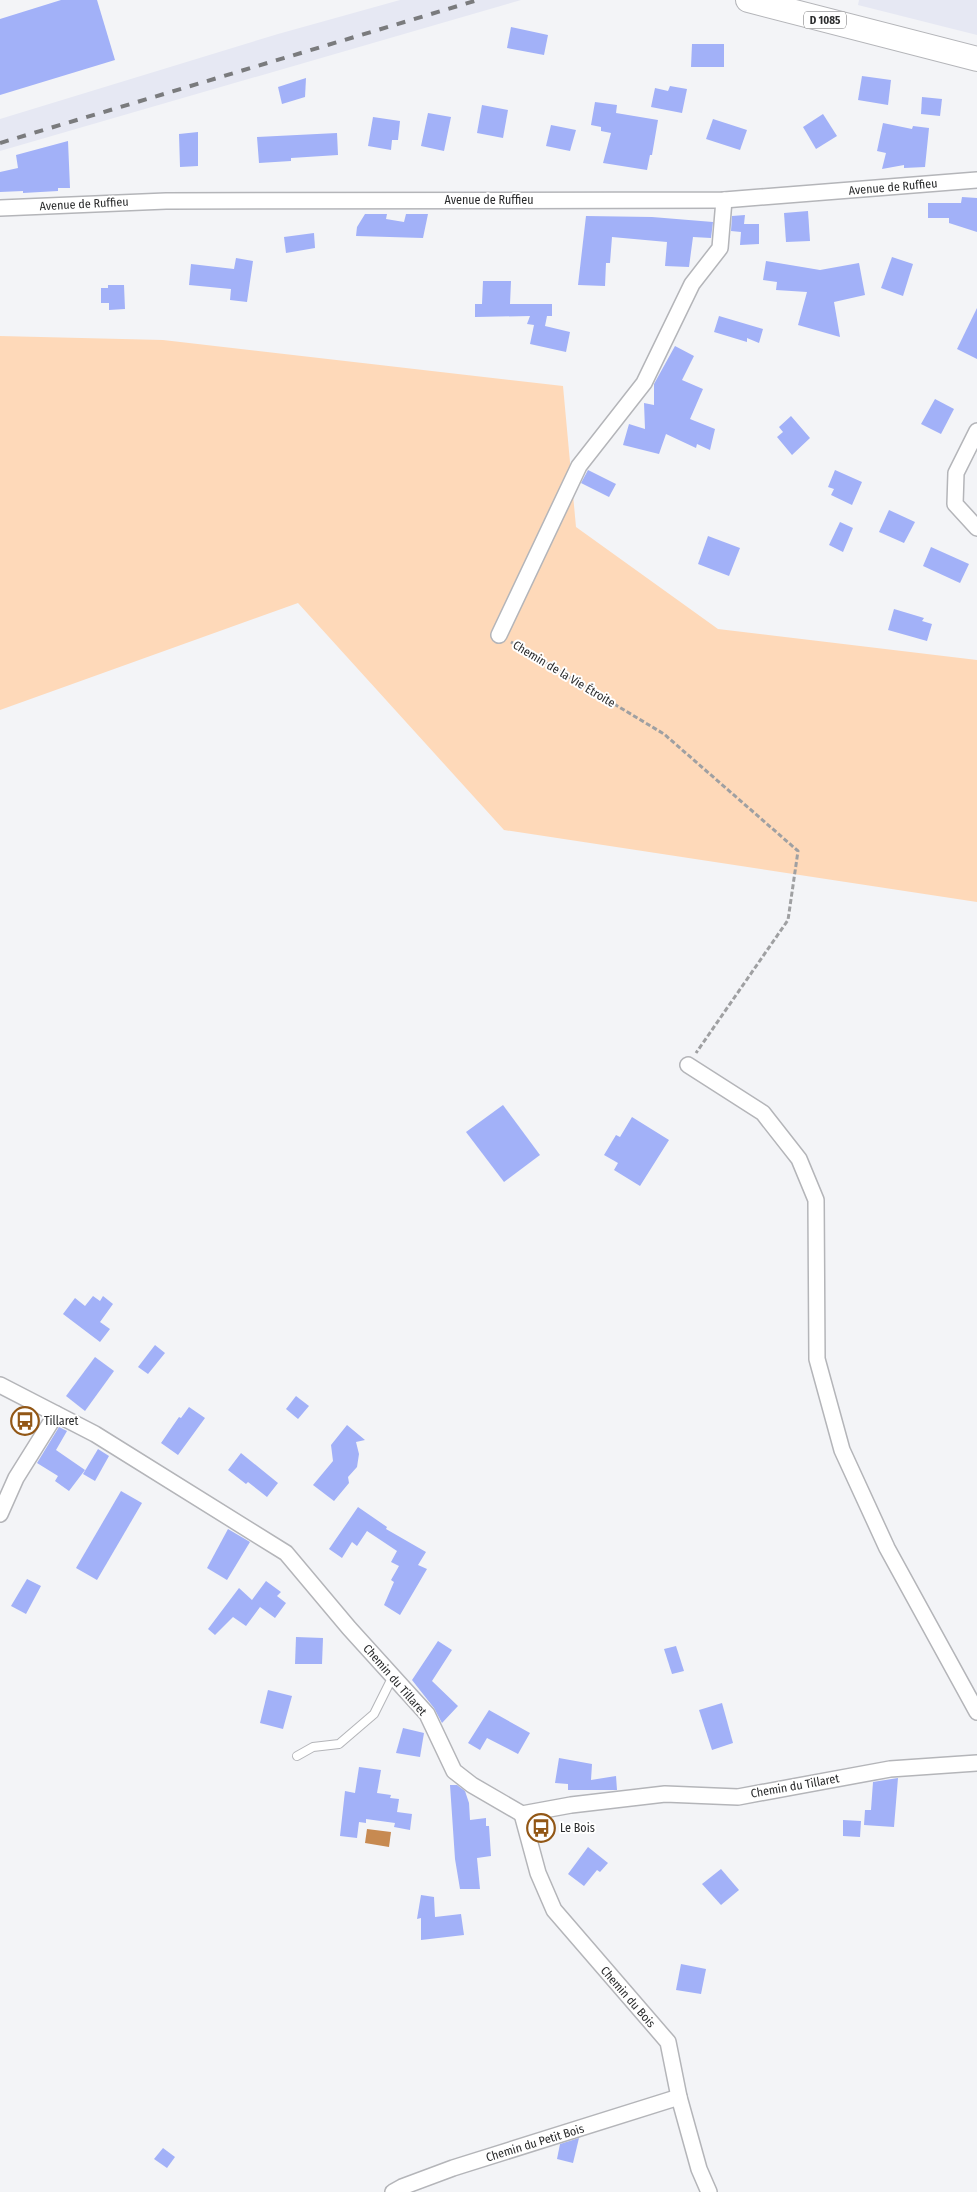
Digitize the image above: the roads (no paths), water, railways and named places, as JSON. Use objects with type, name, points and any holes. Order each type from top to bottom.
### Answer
[{"type":"main road","name":"D 1085","points":[[748,0],[977,59]]},
{"type":"street","name":"Avenue de Ruffieu","points":[[0,208],[166,200],[724,200],[977,180]]},
{"type":"street","name":"Chemin de la Vie Étroite","points":[[500,635],[579,466],[644,383],[692,284],[720,248],[724,200]]},
{"type":"street","points":[[977,431],[956,473],[955,504],[977,528]]},
{"type":"street","points":[[688,1066],[763,1113],[799,1159],[816,1200],[816,1359],[842,1450],[887,1548],[977,1712]]},
{"type":"street","name":"Chemin du Tillaret","points":[[0,1385],[95,1434],[286,1553],[426,1714],[454,1770],[472,1785],[522,1814],[571,1805],[665,1794],[738,1797],[890,1769],[977,1763]]},
{"type":"street","points":[[0,1514],[16,1478],[56,1414]]},
{"type":"street","name":"Chemin du Bois","points":[[522,1814],[538,1873],[554,1910],[668,2042],[679,2097],[699,2169],[709,2192]]},
{"type":"street","name":"Chemin du Petit Bois","points":[[393,2192],[453,2168],[679,2097]]},
{"type":"lane","points":[[297,1756],[313,1747],[339,1744],[374,1714],[393,1676]]},
{"type":"railway","points":[[0,143],[478,0]]},
{"type":"place","name":"Tillaret","points":[[25,1421]]},
{"type":"place","name":"Le Bois","points":[[541,1828]]}]
